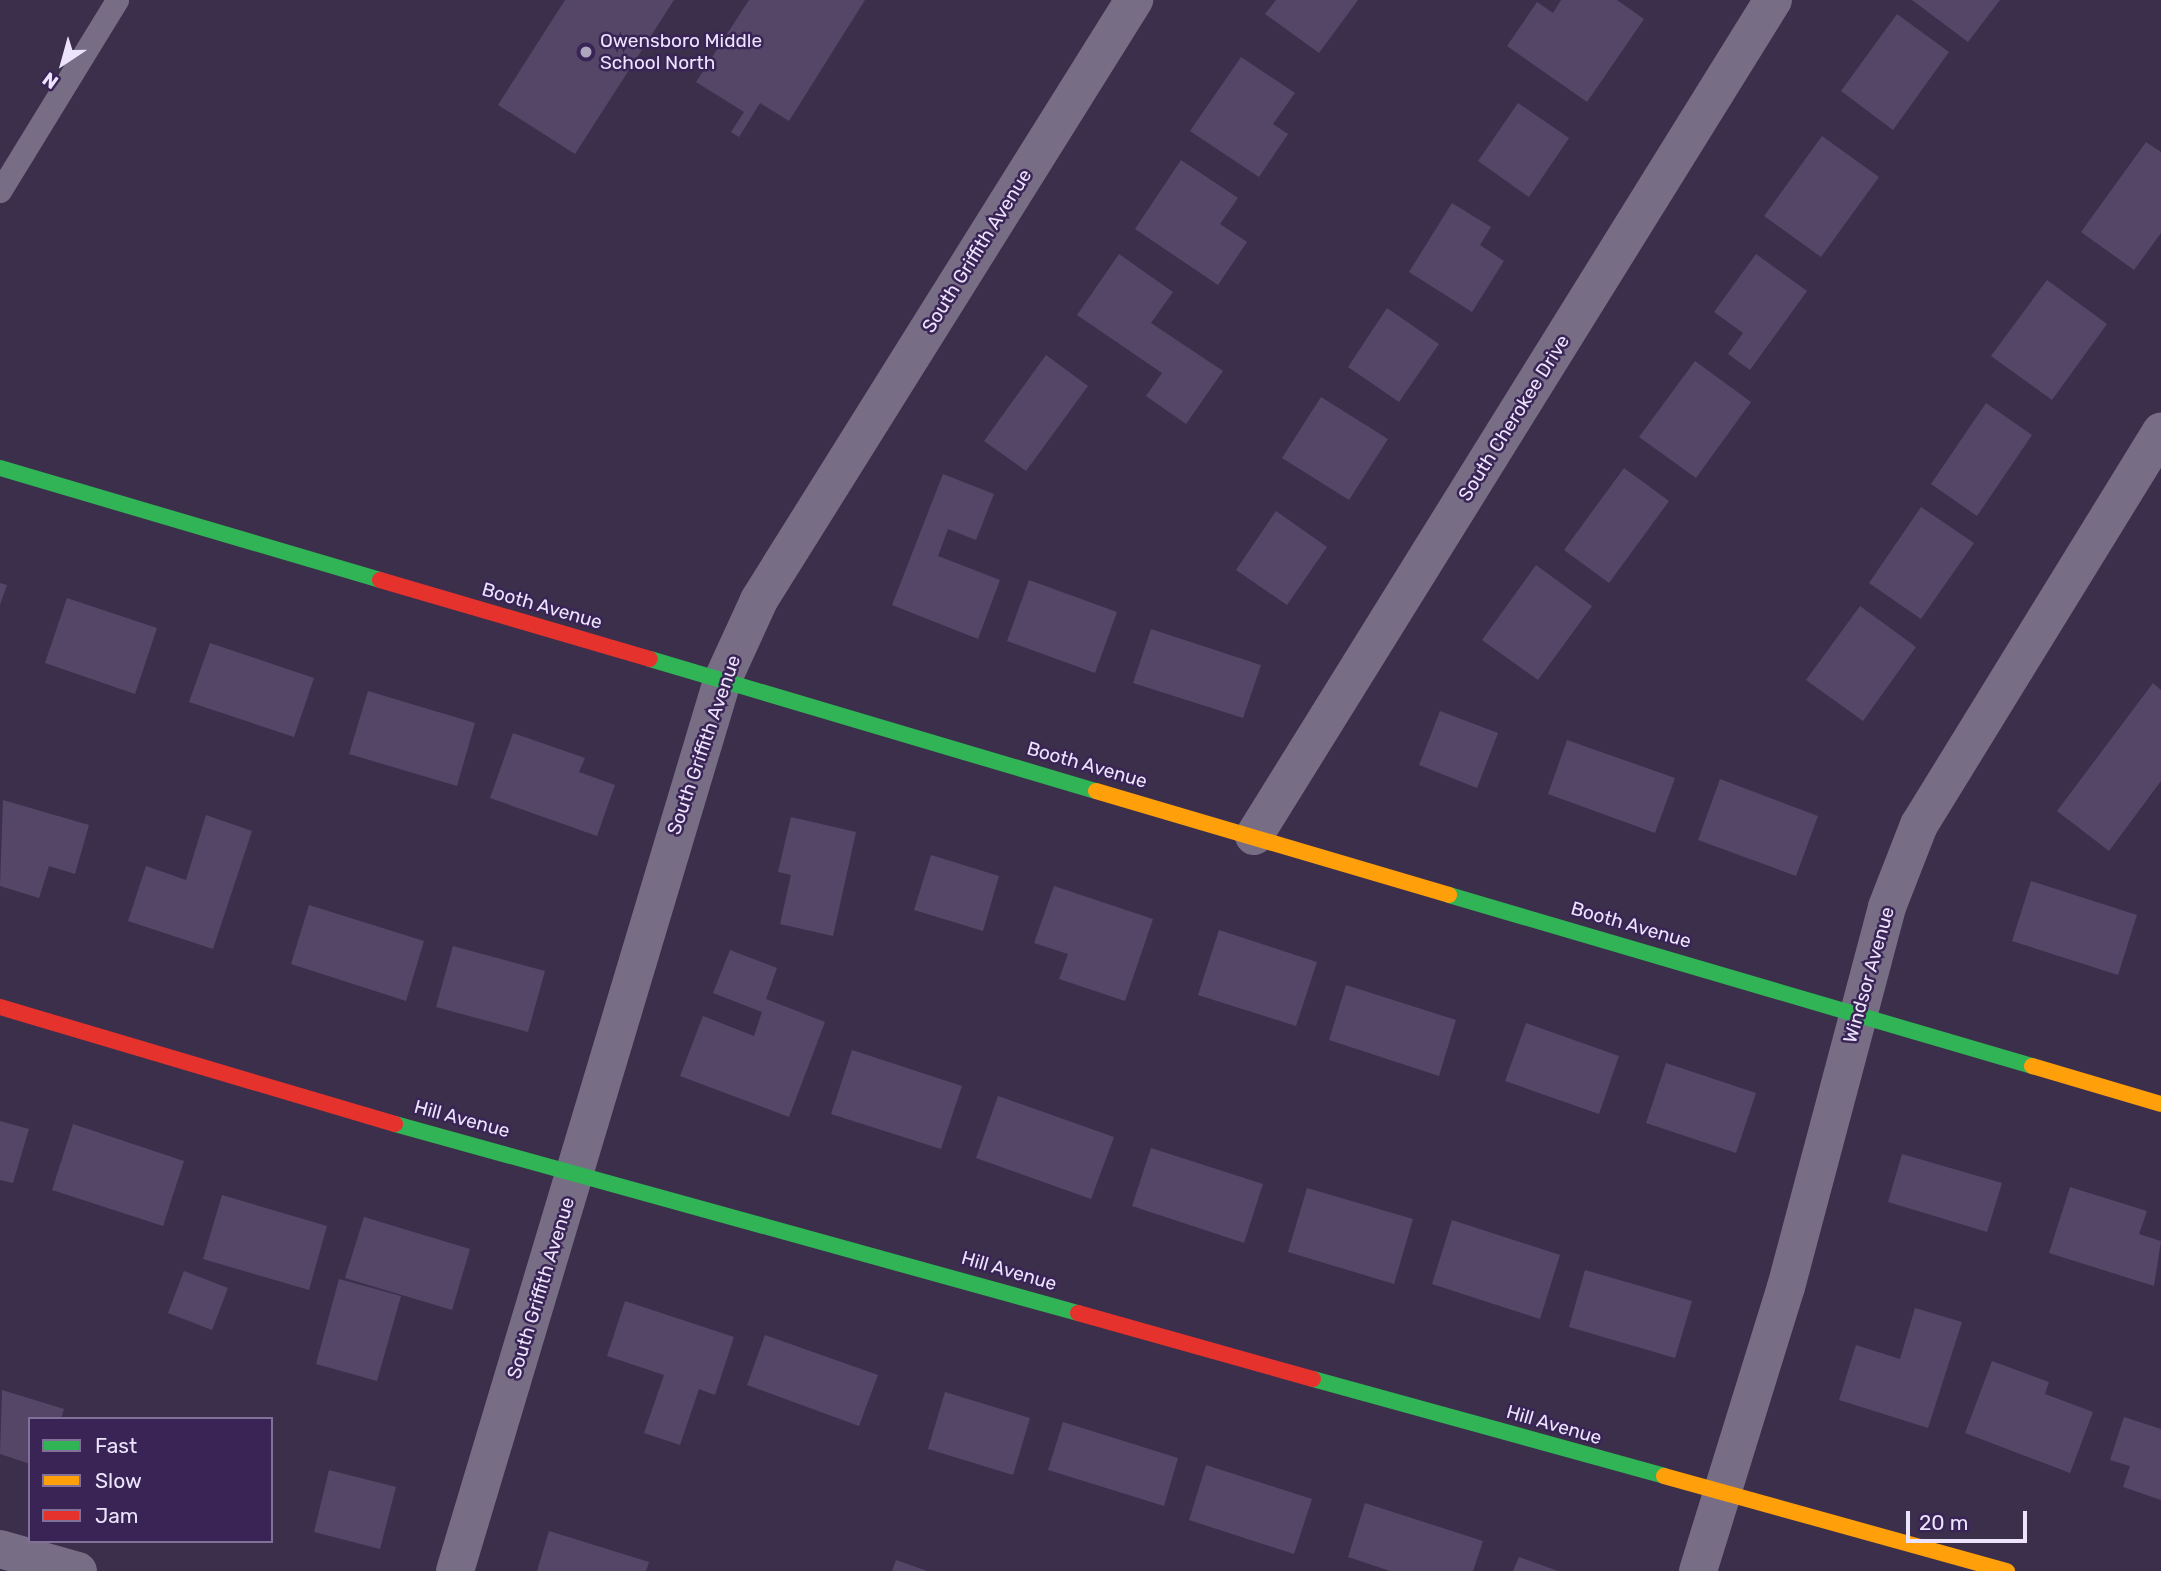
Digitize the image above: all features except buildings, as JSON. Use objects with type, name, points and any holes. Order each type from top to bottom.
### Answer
[{"type":"street","name":"South Griffith Avenue","points":[[455,1571],[722,681],[759,600],[1134,0]]},
{"type":"street","name":"South Cherokee Drive","points":[[1254,836],[1773,0]]},
{"type":"street","name":"Windsor Avenue","points":[[1698,1571],[1786,1287],[1857,1013],[1919,825],[2161,431]]},
{"type":"street","name":"Booth Avenue","points":[[0,468],[2161,1104]]},
{"type":"street","name":"Hill Avenue","points":[[0,1007],[1721,1494],[2007,1571]]},
{"type":"street","points":[[0,1549],[78,1571]]},
{"type":"lane","points":[[0,191],[117,0]]},
{"type":"traffic: fast","points":[[0,468],[380,580]]},
{"type":"traffic: fast","points":[[650,659],[1096,791]]},
{"type":"traffic: fast","points":[[1449,895],[2032,1066]]},
{"type":"traffic: fast","points":[[395,1124],[1078,1313]]},
{"type":"traffic: fast","points":[[1313,1379],[1664,1476]]},
{"type":"traffic: slow","points":[[1096,791],[1449,895]]},
{"type":"traffic: slow","points":[[2032,1066],[2161,1104]]},
{"type":"traffic: slow","points":[[1664,1476],[2007,1571]]},
{"type":"traffic: jam","points":[[380,580],[650,659]]},
{"type":"traffic: jam","points":[[0,1007],[395,1124]]},
{"type":"traffic: jam","points":[[1078,1313],[1313,1379]]},
{"type":"place","name":"Owensboro Middle School North","points":[[586,52]]}]
